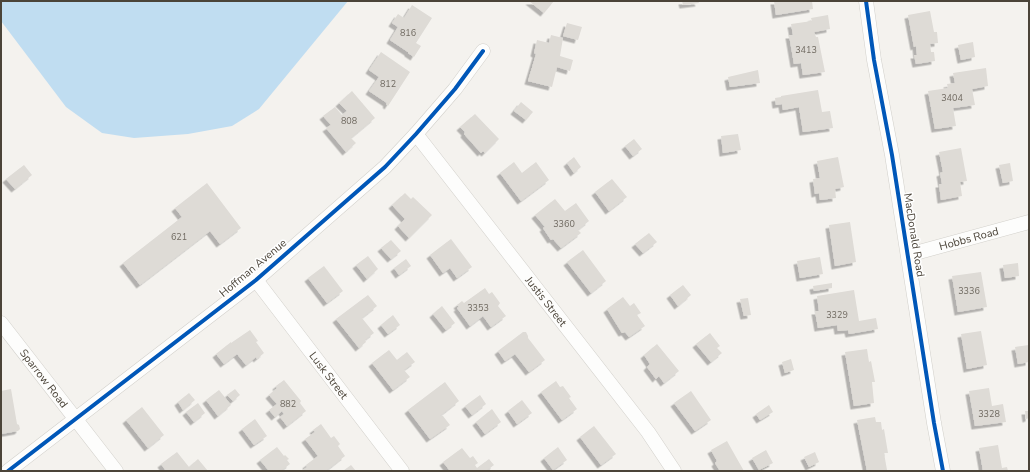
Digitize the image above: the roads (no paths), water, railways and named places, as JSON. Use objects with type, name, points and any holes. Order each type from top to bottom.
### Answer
[{"type":"street","name":"MacDonald Road","points":[[866,1],[874,60],[892,155],[934,423],[943,471]]},
{"type":"street","name":"Hoffman Avenue","points":[[8,471],[256,280],[385,167],[455,89],[483,51]]},
{"type":"street","name":"Justis Street","points":[[416,134],[648,432],[674,471]]},
{"type":"street","name":"Hobbs Road","points":[[908,255],[1029,222]]},
{"type":"street","name":"Lusk Street","points":[[256,280],[402,471]]},
{"type":"street","name":"Sparrow Road","points":[[1,323],[116,471]]},
{"type":"water","points":[[1,1],[348,1],[259,109],[232,126],[188,134],[134,138],[102,133],[66,107],[1,21]]}]
